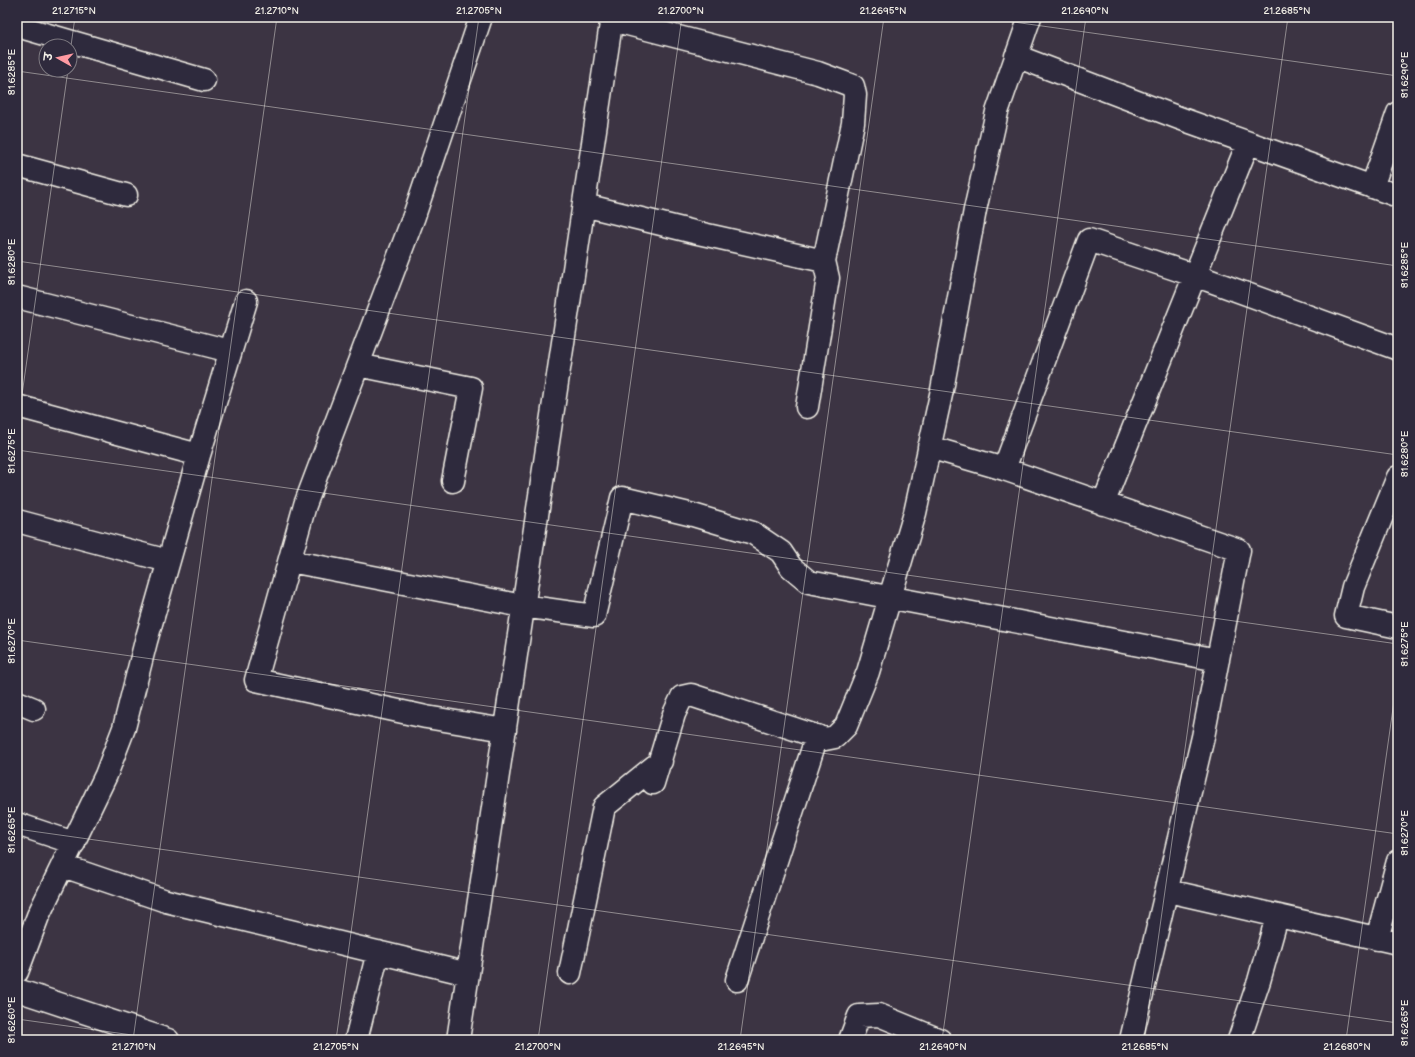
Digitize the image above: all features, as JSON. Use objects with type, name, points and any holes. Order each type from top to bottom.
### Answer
[{"type":"street","points":[[481,17],[414,216],[305,504],[256,680],[426,717],[505,730]]},
{"type":"street","points":[[653,783],[661,761],[674,714],[682,697],[691,695],[825,739],[835,737],[846,726],[868,672],[915,513],[942,390],[975,210],[996,112],[1030,17]]},
{"type":"street","points":[[458,1040],[612,18],[818,73],[852,86],[855,94],[854,123],[824,261],[828,278],[807,407]]},
{"type":"street","points":[[17,26],[204,80]]},
{"type":"street","points":[[1016,56],[1248,143],[1398,196]]},
{"type":"street","points":[[1372,187],[1398,113]]},
{"type":"street","points":[[1104,504],[1248,143]]},
{"type":"street","points":[[17,165],[126,195]]},
{"type":"street","points":[[584,205],[824,261]]},
{"type":"street","points":[[1004,469],[1089,240],[1195,276],[1398,349]]},
{"type":"street","points":[[17,297],[230,352]]},
{"type":"street","points":[[17,972],[38,916],[106,775],[124,728],[168,562],[246,301]]},
{"type":"street","points":[[358,365],[471,388],[453,481]]},
{"type":"street","points":[[17,406],[199,455]]},
{"type":"street","points":[[929,447],[1004,469],[1238,550],[1203,737],[1168,891],[1131,1040]]},
{"type":"street","points":[[1398,477],[1353,587],[1346,616],[1398,627]]},
{"type":"street","points":[[290,561],[523,606],[594,616],[622,498],[693,515],[753,533],[781,552],[791,567],[809,582],[882,594],[890,597],[1218,660]]},
{"type":"street","points":[[17,521],[168,562]]},
{"type":"street","points":[[737,980],[817,736]]},
{"type":"street","points":[[570,973],[604,807],[661,761]]},
{"type":"street","points":[[17,824],[74,843]]},
{"type":"street","points":[[1377,939],[1398,861]]},
{"type":"street","points":[[62,866],[166,901],[468,974]]},
{"type":"street","points":[[1168,891],[1277,917],[1398,943]]},
{"type":"street","points":[[1239,1040],[1259,981],[1277,917]]},
{"type":"street","points":[[356,1040],[378,952]]},
{"type":"street","points":[[17,990],[168,1040]]},
{"type":"street","points":[[850,1040],[859,1016],[879,1015],[940,1040]]}]
